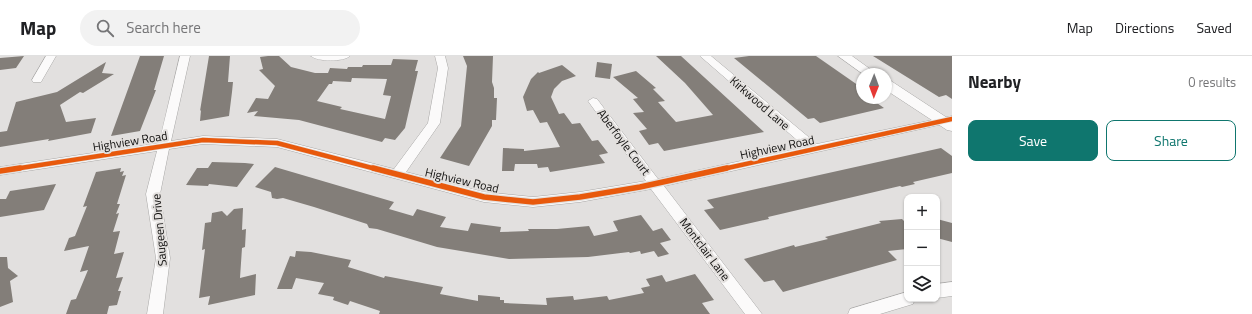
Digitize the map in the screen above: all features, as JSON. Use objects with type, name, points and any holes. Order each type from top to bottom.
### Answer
[{"type":"street","points":[[37,80],[51,56]]},
{"type":"street","name":"Saugeen Drive","points":[[156,314],[163,258],[153,194],[185,56]]},
{"type":"street","points":[[316,56],[322,58],[345,56]]},
{"type":"street","points":[[397,174],[434,123],[444,68],[440,56]]},
{"type":"street","name":"Kirkwood Lane","points":[[705,56],[815,149]]},
{"type":"street","points":[[844,56],[862,68]]},
{"type":"street","points":[[892,88],[949,122]]},
{"type":"street","name":"Aberfoyle Court","points":[[593,101],[655,183]]},
{"type":"street","name":"Highview Road","points":[[0,171],[203,140],[250,140],[277,142],[484,197],[533,202],[580,198],[949,122]]},
{"type":"street","name":"Montclair Lane","points":[[655,183],[754,314]]},
{"type":"street","points":[[940,291],[952,289]]},
{"type":"street","points":[[856,314],[904,300]]},
{"type":"building","points":[[24,56],[16,68],[0,70],[0,58]]},
{"type":"building","points":[[140,56],[164,56],[154,90],[156,90],[140,131],[111,136]]},
{"type":"building","points":[[209,56],[230,56],[228,82],[233,82],[229,116],[200,121],[201,110],[200,111]]},
{"type":"building","points":[[279,56],[291,67],[315,73],[328,73],[330,68],[347,69],[348,67],[362,67],[363,65],[391,65],[393,59],[418,60],[415,71],[418,71],[405,128],[395,140],[385,138],[382,142],[299,120],[254,116],[258,111],[247,113],[256,98],[268,99],[275,86],[259,70],[263,69],[260,57]],"holes":[[[352,78],[387,79],[383,95],[391,96],[385,119],[340,109],[342,107],[317,101],[329,84],[332,84],[333,81],[351,82]]]},
{"type":"building","points":[[463,56],[493,56],[492,82],[494,88],[494,98],[497,98],[496,120],[492,120],[492,126],[469,166],[440,158],[461,126],[467,66]]},
{"type":"building","points":[[656,56],[681,56],[764,132],[664,151],[658,143],[649,145],[639,131],[647,129],[633,113],[644,112],[633,99],[638,98],[613,77],[636,71],[656,88],[653,89],[665,101],[658,102],[676,122],[713,115],[685,83]]},
{"type":"building","points":[[749,56],[816,56],[856,84],[856,104],[878,104],[884,108],[820,123],[814,118],[808,119],[734,58]]},
{"type":"building","points":[[873,56],[952,56],[952,99],[946,95],[939,97]]},
{"type":"building","points":[[106,62],[102,73],[114,74],[83,93],[80,92],[60,105],[66,122],[96,118],[91,133],[48,141],[49,139],[0,147],[0,132],[7,131],[16,102],[57,92]]},
{"type":"building","points":[[597,62],[612,64],[610,79],[595,77]]},
{"type":"building","points":[[562,65],[576,76],[562,81],[554,89],[551,97],[559,114],[564,113],[572,124],[580,123],[592,141],[598,140],[608,153],[599,155],[605,163],[550,172],[548,167],[538,168],[537,164],[515,164],[514,171],[502,171],[503,148],[524,149],[524,151],[560,147],[547,122],[540,123],[533,110],[527,111],[523,97],[531,79],[538,72],[539,73]]},
{"type":"building","points":[[941,148],[952,156],[952,173],[913,182],[915,184],[902,187],[900,186],[768,217],[769,219],[720,230],[704,210],[714,208],[707,200]]},
{"type":"building","points":[[212,162],[254,164],[237,187],[209,184],[208,186],[186,185],[197,168],[208,168]]},
{"type":"building","points":[[275,167],[394,202],[389,209],[413,216],[417,209],[446,217],[440,227],[468,231],[471,223],[501,227],[500,232],[589,226],[594,236],[618,231],[613,221],[641,215],[653,231],[662,228],[671,240],[660,243],[669,254],[658,257],[654,251],[641,254],[640,251],[588,257],[509,259],[437,247],[369,228],[367,224],[314,207],[283,198],[272,198],[271,192],[255,187]]},
{"type":"building","points":[[121,168],[120,172],[124,171],[122,176],[126,175],[117,204],[120,204],[116,214],[119,213],[113,232],[120,231],[114,254],[124,252],[116,278],[123,277],[118,291],[121,291],[117,305],[109,306],[107,314],[66,314],[71,300],[76,299],[88,270],[80,272],[89,246],[64,251],[69,238],[75,236],[87,206],[83,207],[96,172]]},
{"type":"building","points":[[56,184],[44,210],[0,217],[0,199],[6,199],[10,191]]},
{"type":"building","points":[[243,208],[242,230],[246,229],[245,247],[242,248],[240,278],[256,274],[255,295],[208,305],[210,296],[199,298],[205,249],[202,250],[205,223],[211,222],[212,213],[222,211],[227,216],[234,209]]},
{"type":"building","points":[[902,219],[904,221],[904,249],[888,251],[897,260],[783,292],[774,280],[764,282],[744,259],[794,245],[795,247],[828,239],[825,237],[881,223],[879,221]]},
{"type":"building","points":[[940,220],[952,223],[952,242],[940,239]]},
{"type":"building","points":[[296,251],[311,252],[351,260],[348,267],[384,278],[385,276],[443,287],[440,294],[478,301],[478,295],[500,297],[500,300],[504,300],[504,303],[547,305],[546,298],[573,296],[574,300],[607,296],[609,300],[644,293],[641,288],[650,286],[646,279],[662,275],[666,282],[695,274],[714,300],[702,303],[710,314],[379,314],[380,311],[350,301],[348,305],[333,300],[334,297],[318,294],[324,283],[296,278],[292,289],[277,289],[290,256],[295,257]]},
{"type":"building","points":[[0,257],[7,257],[8,268],[18,276],[10,281],[13,302],[0,307]]},
{"type":"cycle path","points":[[0,171],[203,140],[277,143],[484,197],[533,202],[580,197],[640,187],[952,119]]}]
